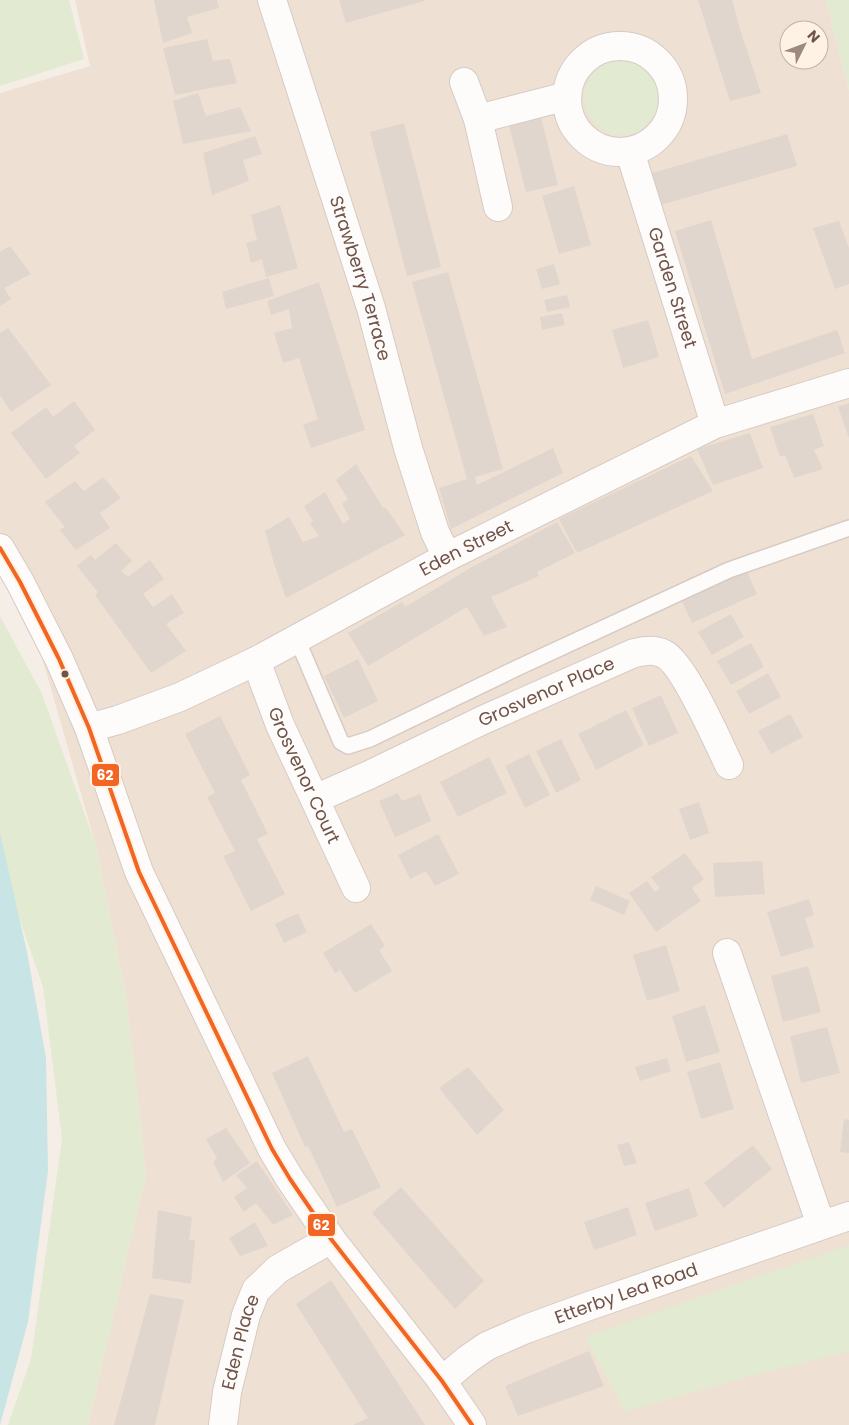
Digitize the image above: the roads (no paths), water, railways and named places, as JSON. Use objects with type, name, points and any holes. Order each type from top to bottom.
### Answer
[{"type":"street","name":"Strawberry Terrace","points":[[272,0],[371,308],[408,448],[435,532],[446,557]]},
{"type":"street","points":[[613,46],[631,47],[648,54],[662,66],[671,82],[674,100],[670,118],[661,134],[647,145],[630,152],[614,152],[598,148],[585,139],[575,127],[569,112],[567,96],[571,78],[581,63],[596,52],[613,46]]},
{"type":"street","points":[[464,82],[478,119],[498,207]]},
{"type":"street","points":[[478,119],[567,96]]},
{"type":"street","name":"Garden Street","points":[[630,152],[715,424]]},
{"type":"street","name":"Eden Street","points":[[89,728],[118,720],[180,697],[256,662],[446,557],[715,424],[849,383]]},
{"type":"street","points":[[0,548],[25,590],[59,659],[89,728],[139,872],[272,1149],[331,1239],[442,1381],[463,1423]]},
{"type":"street","name":"Grosvenor Place","points":[[315,799],[634,653],[651,650],[666,655],[689,684],[729,765]]},
{"type":"street","name":"Grosvenor Court","points":[[256,662],[280,725],[356,888]]},
{"type":"street","points":[[727,953],[821,1225]]},
{"type":"street","name":"Etterby Lea Road","points":[[442,1381],[487,1346],[526,1329],[849,1216]]},
{"type":"street","name":"Eden Place","points":[[223,1425],[227,1392],[246,1315],[256,1290],[278,1269],[331,1239]]},
{"type":"lane","points":[[297,638],[341,742],[348,746],[370,739],[517,668],[729,570],[849,528]]},
{"type":"water","points":[[0,833],[27,952],[46,1058],[48,1171],[28,1322],[0,1425]]}]
